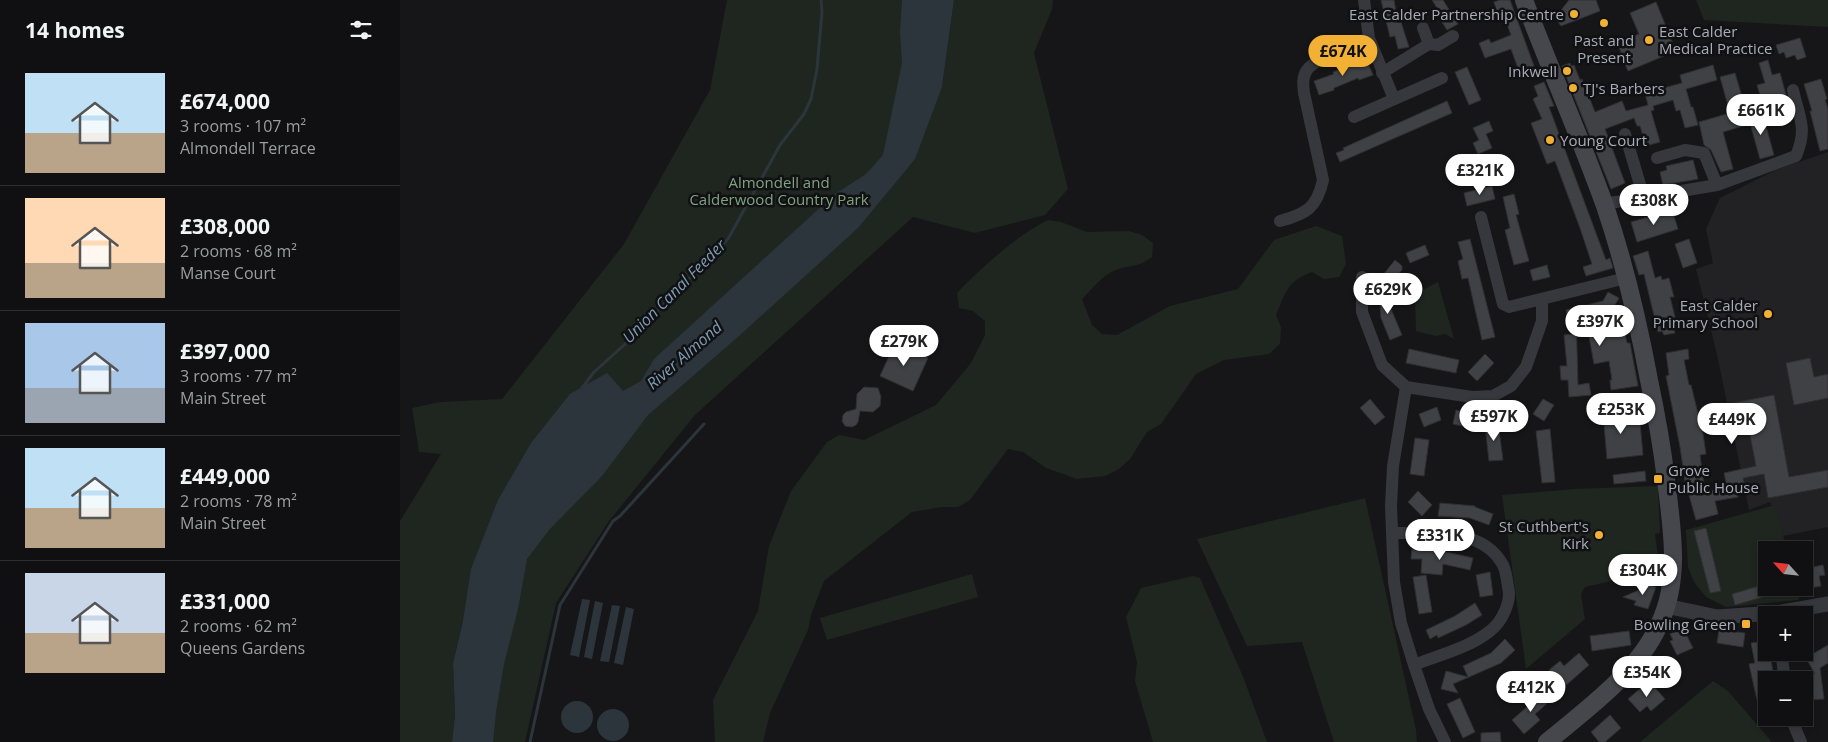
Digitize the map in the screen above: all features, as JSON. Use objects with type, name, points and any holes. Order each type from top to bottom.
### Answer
[{"type":"main road","points":[[1524,0],[1604,204],[1626,278],[1644,351],[1659,432],[1668,490],[1674,558],[1673,579],[1659,625],[1632,668],[1547,742]]},
{"type":"street","points":[[1364,0],[1369,38],[1394,99]]},
{"type":"street","points":[[1423,28],[1429,44]]},
{"type":"street","points":[[1382,73],[1429,44],[1438,45],[1453,36]]},
{"type":"street","points":[[1280,221],[1302,214],[1320,193],[1323,180],[1304,92],[1303,80],[1307,70],[1316,61],[1369,38]]},
{"type":"street","points":[[1354,117],[1442,78]]},
{"type":"street","points":[[1604,204],[1716,185],[1796,156],[1802,142],[1803,124],[1793,90]]},
{"type":"street","points":[[1782,110],[1797,106]]},
{"type":"street","points":[[1625,134],[1644,198]]},
{"type":"street","points":[[1657,158],[1685,150],[1704,153],[1716,185]]},
{"type":"street","points":[[1481,217],[1502,304],[1509,307],[1626,278]]},
{"type":"street","points":[[1362,277],[1362,312],[1382,365],[1406,387],[1472,397],[1492,396],[1511,386],[1526,367],[1542,321],[1542,299]]},
{"type":"street","points":[[1406,387],[1392,466],[1394,582],[1401,623],[1414,665],[1429,708],[1446,742]]},
{"type":"street","points":[[1392,533],[1462,535],[1478,541],[1493,551],[1503,566],[1509,592],[1504,614],[1491,630],[1469,643],[1414,665]]},
{"type":"street","points":[[1813,607],[1828,604]]},
{"type":"street","points":[[1666,606],[1717,617],[1758,615]]},
{"type":"street","points":[[1794,726],[1800,742]]},
{"type":"shaded area","name":"East Calder Primary School","points":[[1828,152],[1828,527],[1783,536],[1770,502],[1749,510],[1718,359],[1696,269],[1713,263],[1706,229],[1720,198],[1778,169]]},
{"type":"green space","name":"Almondell and Calderwood Country Park","points":[[727,0],[935,0],[942,87],[954,0],[1053,0],[1052,9],[1034,53],[1068,189],[1045,215],[975,233],[913,217],[695,415],[609,521],[556,603],[525,742],[479,742],[463,621],[453,663],[455,715],[452,742],[400,742],[400,521],[441,454],[419,452],[412,408],[440,402],[502,399],[624,244],[710,90]]},
{"type":"green space","points":[[1696,0],[1828,0],[1828,27],[1704,20]]},
{"type":"green space","points":[[1048,220],[1061,222],[1087,232],[1129,231],[1142,235],[1153,243],[1152,257],[1139,264],[1108,274],[1082,299],[1092,325],[1102,334],[1117,335],[1170,306],[1238,289],[1274,240],[1316,226],[1342,236],[1346,264],[1339,277],[1324,279],[1312,272],[1292,283],[1276,315],[1281,327],[1280,344],[1269,354],[1224,360],[1196,374],[1161,424],[1147,432],[1130,459],[1119,469],[1105,476],[1077,479],[1046,468],[1023,452],[1008,449],[970,500],[958,507],[942,507],[912,512],[824,581],[811,615],[808,630],[770,713],[763,742],[715,742],[713,700],[758,611],[769,546],[791,491],[827,442],[839,435],[864,440],[936,405],[971,363],[985,335],[985,321],[973,311],[959,308],[957,293],[1012,243]]},
{"type":"green space","points":[[1438,282],[1454,339],[1445,334],[1436,336],[1416,331],[1415,296],[1417,293]]},
{"type":"green space","points":[[1658,486],[1660,533],[1655,534],[1660,570],[1585,587],[1581,594],[1585,619],[1526,669],[1502,495],[1574,489]]},
{"type":"green space","points":[[1365,498],[1416,730],[1417,742],[1334,742],[1302,642],[1247,646],[1197,539]]},
{"type":"green space","points":[[1775,505],[1785,541],[1758,541],[1758,596],[1798,596],[1799,600],[1726,607],[1706,597],[1694,582],[1688,567],[1686,530]]},
{"type":"green space","points":[[972,574],[978,597],[827,640],[820,618]]},
{"type":"green space","points":[[1193,576],[1200,578],[1244,679],[1267,742],[1153,742],[1135,681],[1137,662],[1126,617],[1141,588]]},
{"type":"green space","points":[[1713,681],[1728,691],[1772,742],[1640,742]]},
{"type":"water","name":"River Almond","points":[[902,0],[954,0],[942,87],[915,159],[858,228],[739,336],[648,415],[602,476],[549,530],[527,559],[518,609],[504,664],[493,742],[452,742],[455,715],[453,663],[463,621],[471,569],[498,500],[531,443],[570,394],[607,373],[623,391],[641,381],[654,359],[835,194],[866,174],[883,155],[902,63],[900,32]]},
{"type":"water","points":[[582,599],[590,600],[579,657],[570,655]]},
{"type":"water","points":[[595,601],[603,603],[592,659],[584,657]]},
{"type":"water","points":[[612,605],[620,606],[609,662],[600,661]]},
{"type":"water","points":[[626,607],[634,609],[623,665],[614,663]]},
{"type":"water","points":[[577,701],[583,702],[588,706],[592,711],[592,723],[588,728],[583,732],[577,733],[571,732],[566,728],[562,723],[561,717],[562,711],[566,706],[571,702]]},
{"type":"water","points":[[613,709],[619,710],[624,714],[628,719],[628,731],[624,736],[619,740],[613,741],[607,740],[602,736],[598,731],[597,725],[598,719],[602,714],[607,710]]},
{"type":"building","points":[[1381,0],[1394,0],[1398,23],[1401,22],[1409,47],[1398,49],[1395,36],[1390,37]]},
{"type":"building","points":[[1432,0],[1443,0],[1458,24],[1447,30],[1436,13],[1439,11]]},
{"type":"building","points":[[1510,0],[1534,66],[1519,71],[1511,49],[1485,58],[1479,43],[1489,39],[1491,43],[1511,35],[1505,19],[1500,21],[1494,2]]},
{"type":"building","name":"East Calder Partnership Centre","points":[[1569,0],[1596,0],[1600,11],[1561,26],[1555,18]]},
{"type":"building","name":"East Calder Medical Practice","points":[[1656,2],[1676,51],[1628,71],[1624,61],[1621,62],[1617,54],[1621,52],[1617,43],[1639,34],[1630,13]]},
{"type":"building","points":[[1800,38],[1806,57],[1797,60],[1795,55],[1786,58],[1784,52],[1779,54],[1776,45]]},
{"type":"building","points":[[1768,60],[1772,75],[1780,73],[1786,95],[1762,102],[1757,85],[1765,83],[1759,63]]},
{"type":"building","points":[[1367,61],[1373,75],[1359,80],[1358,78],[1319,95],[1314,81],[1334,74],[1333,72],[1353,64],[1354,66]]},
{"type":"building","points":[[1570,63],[1571,66],[1574,65],[1580,80],[1582,79],[1595,112],[1622,101],[1626,111],[1648,105],[1645,93],[1682,83],[1680,75],[1713,65],[1717,80],[1686,89],[1698,125],[1685,128],[1680,110],[1676,111],[1673,100],[1653,106],[1654,110],[1651,111],[1660,142],[1646,146],[1640,126],[1637,126],[1634,118],[1605,129],[1625,183],[1611,189],[1562,66]]},
{"type":"building","points":[[1467,67],[1481,100],[1469,105],[1455,72]]},
{"type":"building","points":[[1735,73],[1750,124],[1723,132],[1733,169],[1721,172],[1711,150],[1704,145],[1699,122],[1730,113],[1720,77]]},
{"type":"building","points":[[1821,79],[1828,109],[1828,149],[1820,151],[1810,111],[1812,111],[1804,84]]},
{"type":"building","points":[[1544,82],[1554,106],[1549,107],[1606,260],[1610,258],[1613,268],[1586,276],[1583,267],[1592,264],[1580,228],[1555,161],[1547,164],[1531,123],[1542,119],[1533,99],[1538,96],[1534,86]]},
{"type":"building","points":[[1447,101],[1452,113],[1340,162],[1336,153],[1344,150],[1343,148]]},
{"type":"building","points":[[1762,112],[1774,155],[1760,159],[1748,116]]},
{"type":"building","points":[[1489,121],[1493,131],[1486,134],[1492,148],[1478,154],[1473,143],[1479,140],[1473,128]]},
{"type":"building","points":[[1693,160],[1698,179],[1663,185],[1660,172],[1667,170],[1666,166]]},
{"type":"building","points":[[1492,186],[1495,199],[1467,206],[1464,193]]},
{"type":"building","points":[[1514,194],[1519,214],[1516,215],[1529,261],[1514,265],[1505,230],[1510,228],[1503,197]]},
{"type":"building","points":[[1672,210],[1678,229],[1637,242],[1631,222]]},
{"type":"building","points":[[1470,239],[1495,337],[1482,340],[1468,278],[1462,279],[1458,261],[1463,259],[1458,242]]},
{"type":"building","points":[[1689,239],[1697,263],[1683,268],[1675,244]]},
{"type":"building","points":[[1425,245],[1429,255],[1410,263],[1406,253]]},
{"type":"building","points":[[1648,251],[1655,278],[1661,276],[1662,280],[1669,278],[1674,297],[1670,297],[1677,325],[1673,326],[1675,333],[1664,335],[1662,331],[1658,332],[1644,274],[1639,275],[1633,256]]},
{"type":"building","points":[[1395,260],[1402,266],[1402,270],[1391,283],[1383,275]]},
{"type":"building","points":[[1547,265],[1550,277],[1533,281],[1530,270]]},
{"type":"building","points":[[1390,289],[1391,309],[1402,335],[1390,340],[1381,318],[1379,290]]},
{"type":"building","points":[[1608,292],[1619,298],[1613,308],[1617,323],[1622,321],[1627,343],[1630,343],[1638,386],[1611,390],[1610,380],[1612,380],[1609,361],[1594,364],[1585,314],[1576,315],[1578,385],[1589,383],[1591,395],[1569,397],[1568,380],[1561,380],[1560,366],[1567,366],[1564,335],[1573,334],[1566,310],[1603,301]]},
{"type":"building","points":[[895,343],[928,358],[913,391],[880,376]]},
{"type":"building","points":[[1409,349],[1459,360],[1456,373],[1406,363]]},
{"type":"building","points":[[1688,349],[1689,359],[1684,360],[1703,434],[1706,454],[1700,455],[1705,492],[1727,487],[1724,473],[1756,466],[1749,430],[1734,434],[1728,404],[1774,395],[1789,477],[1828,470],[1828,487],[1768,498],[1764,474],[1743,478],[1745,490],[1737,492],[1738,497],[1715,501],[1718,514],[1696,520],[1685,481],[1666,376],[1669,375],[1666,353]]},
{"type":"building","points":[[1485,354],[1494,363],[1477,381],[1468,372]]},
{"type":"building","points":[[1810,358],[1814,377],[1828,374],[1828,398],[1794,405],[1786,363]]},
{"type":"building","points":[[864,387],[878,388],[881,397],[880,406],[873,412],[860,411],[856,425],[852,427],[845,426],[842,421],[843,415],[856,409],[857,394]]},
{"type":"building","points":[[1370,399],[1385,417],[1375,425],[1360,408]]},
{"type":"building","points":[[1543,399],[1554,405],[1544,421],[1533,414]]},
{"type":"building","points":[[1620,403],[1622,425],[1640,423],[1643,455],[1607,459],[1603,413],[1609,412],[1609,404]]},
{"type":"building","points":[[1437,407],[1441,420],[1424,427],[1419,414]]},
{"type":"building","points":[[1456,410],[1478,415],[1475,429],[1453,424]]},
{"type":"building","points":[[1498,423],[1503,460],[1489,461],[1485,425]]},
{"type":"building","points":[[1550,429],[1555,482],[1542,483],[1536,431]]},
{"type":"building","points":[[1415,438],[1429,440],[1424,476],[1410,474]]},
{"type":"building","points":[[1645,471],[1646,481],[1614,484],[1613,475]]},
{"type":"building","points":[[1418,491],[1432,505],[1422,516],[1408,502]]},
{"type":"building","points":[[1440,503],[1475,506],[1493,514],[1489,525],[1470,518],[1438,516]]},
{"type":"building","points":[[1706,528],[1721,591],[1710,593],[1694,531]]},
{"type":"building","points":[[1412,549],[1442,551],[1473,558],[1470,570],[1443,564],[1442,575],[1421,573],[1422,559],[1411,559]]},
{"type":"building","points":[[1823,565],[1825,575],[1819,576],[1821,586],[1813,588],[1813,567]]},
{"type":"building","points":[[1490,572],[1493,595],[1480,597],[1476,575]]},
{"type":"building","points":[[1426,575],[1432,612],[1419,614],[1413,577]]},
{"type":"building","points":[[1644,583],[1656,587],[1648,609],[1634,605],[1636,601],[1623,597],[1643,588]]},
{"type":"building","points":[[1758,586],[1758,596],[1766,596],[1735,605],[1732,594]]},
{"type":"building","points":[[1475,603],[1482,615],[1438,638],[1437,635],[1430,639],[1426,630],[1455,616]]},
{"type":"building","points":[[1683,628],[1693,648],[1677,655],[1670,641],[1673,640],[1670,634]]},
{"type":"building","points":[[1719,630],[1745,633],[1743,647],[1717,643]]},
{"type":"building","points":[[1629,631],[1631,645],[1592,651],[1590,636]]},
{"type":"building","points":[[1505,639],[1515,650],[1501,663],[1453,684],[1458,693],[1441,689],[1446,671],[1468,677],[1463,666],[1491,653]]},
{"type":"building","points":[[1758,642],[1758,661],[1771,661],[1773,671],[1758,671],[1757,700],[1749,664],[1755,663],[1751,643]]},
{"type":"building","points":[[1828,645],[1828,663],[1820,668],[1824,699],[1813,700],[1813,674],[1815,674],[1808,661],[1813,661],[1813,654]]},
{"type":"building","points":[[1579,653],[1589,665],[1564,687],[1549,670],[1560,661],[1564,666]]},
{"type":"building","points":[[1649,681],[1665,699],[1651,711],[1647,706],[1640,712],[1628,699]]},
{"type":"building","points":[[1540,690],[1550,701],[1535,714],[1540,720],[1524,734],[1512,720],[1528,706],[1526,704]]},
{"type":"building","points":[[1460,698],[1475,732],[1463,738],[1447,704]]},
{"type":"building","points":[[1610,715],[1621,728],[1605,742],[1599,742],[1591,732]]},
{"type":"building","points":[[1500,732],[1501,742],[1481,742],[1481,733]]},
{"type":"waterway","name":"Union Canal Feeder","points":[[582,388],[594,372],[623,346],[728,239],[780,145],[804,114],[811,99],[817,69],[822,12],[821,0]]},
{"type":"waterway","points":[[530,742],[560,605],[613,521],[620,516],[704,424]]},
{"type":"place","name":"East Calder Partnership Centre","points":[[1574,14]]},
{"type":"place","name":"Past and Present","points":[[1604,23]]},
{"type":"place","name":"East Calder Medical Practice","points":[[1649,40]]},
{"type":"place","name":"Inkwell","points":[[1567,71]]},
{"type":"place","name":"TJ's Barbers","points":[[1573,88]]},
{"type":"place","name":"Young Court","points":[[1550,140]]},
{"type":"place","name":"East Calder Primary School","points":[[1768,314]]},
{"type":"place","name":"Grove Public House","points":[[1658,479]]},
{"type":"place","name":"St Cuthbert's Kirk","points":[[1599,535]]},
{"type":"place","name":"Bowling Green","points":[[1746,624]]}]
